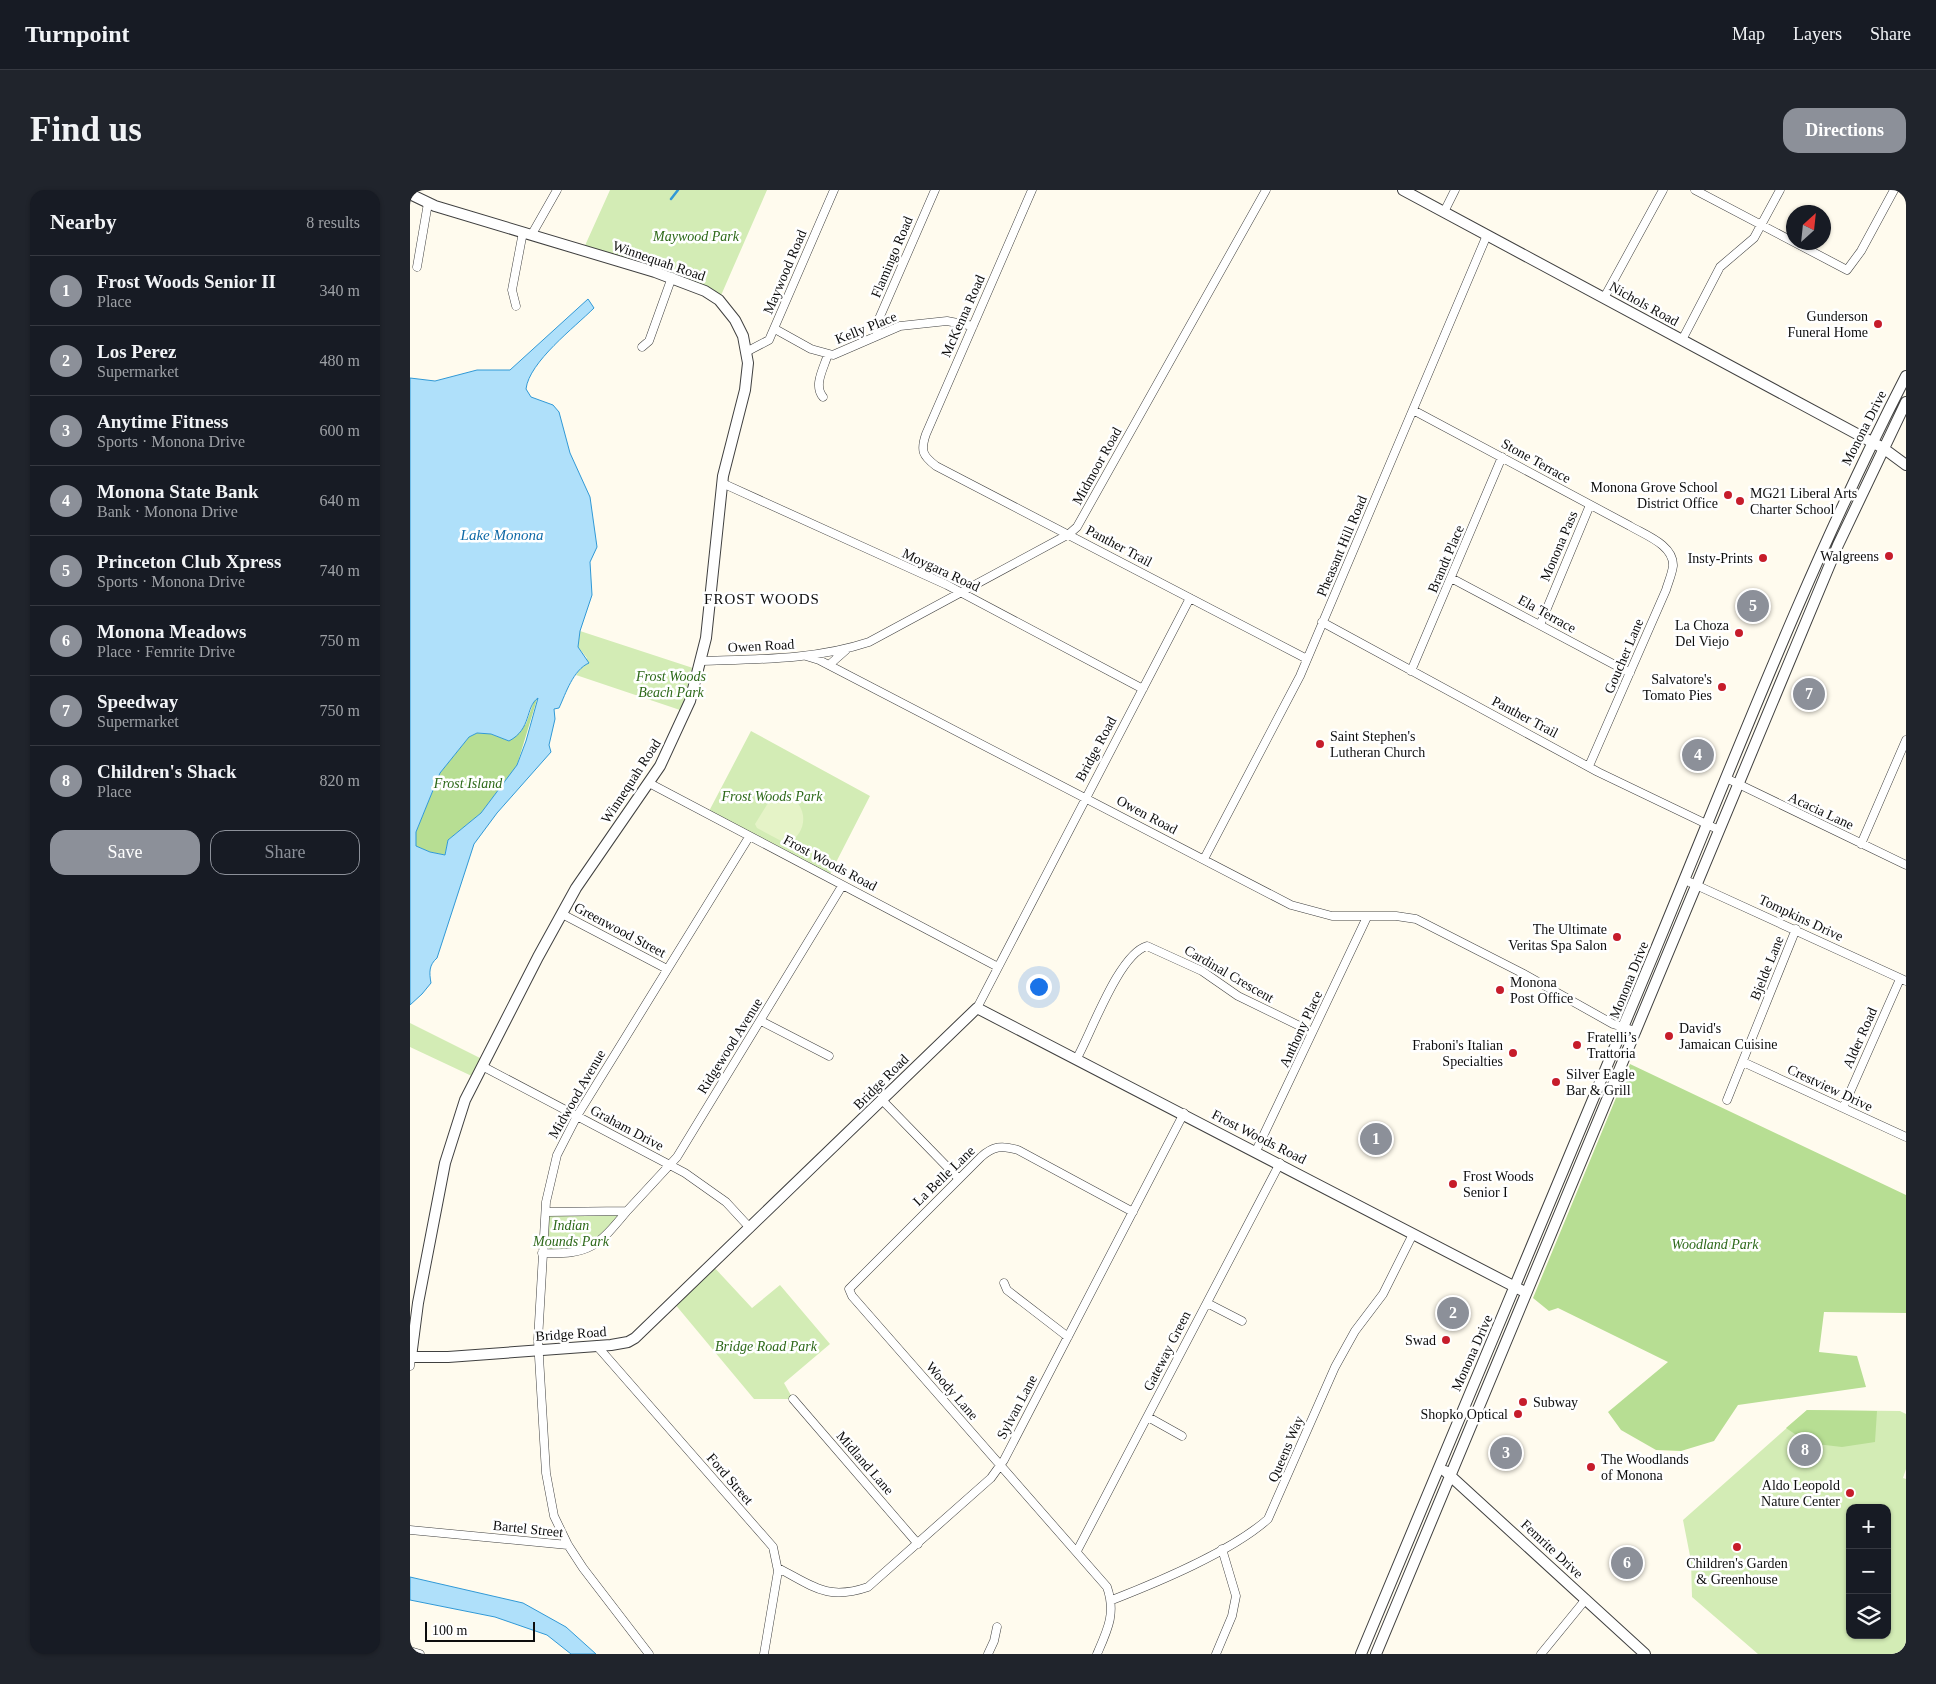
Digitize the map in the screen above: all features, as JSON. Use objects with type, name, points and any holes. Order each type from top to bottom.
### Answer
[{"type":"street","points":[[516,306],[512,290],[527,233],[557,190]]},
{"type":"street","name":"Maywood Road","points":[[746,352],[766,344],[775,329],[834,190]]},
{"type":"street","name":"Flamingo Road","points":[[877,334],[878,321],[935,190]]},
{"type":"street","name":"McKenna Road","points":[[922,452],[926,434],[1032,190]]},
{"type":"street","name":"Midmoor Road","points":[[806,656],[847,650],[868,642],[1069,534],[1077,527],[1266,190]]},
{"type":"street","name":"Nichols Road","points":[[1403,190],[1883,448],[1906,465]]},
{"type":"street","points":[[1444,212],[1455,190]]},
{"type":"street","points":[[1604,298],[1663,190]]},
{"type":"street","points":[[1695,190],[1840,268],[1848,270],[1861,252],[1894,190]]},
{"type":"street","points":[[1682,340],[1720,267],[1754,238],[1780,190]]},
{"type":"street","name":"Winnequah Road","points":[[410,194],[428,203],[696,286],[719,300],[740,328],[746,352],[746,384],[722,482],[706,638],[684,718],[664,759],[649,783],[583,877],[465,1100],[445,1163],[418,1303],[410,1360]]},
{"type":"street","points":[[417,268],[428,203]]},
{"type":"street","name":"Pheasant Hill Road","points":[[1204,859],[1307,659],[1487,235]]},
{"type":"street","points":[[642,347],[649,341],[672,278]]},
{"type":"street","name":"Kelly Place","points":[[775,329],[810,349],[828,354],[844,352],[877,334],[900,326],[935,321],[958,322],[973,326]]},
{"type":"street","points":[[823,397],[819,391],[819,384],[828,354]]},
{"type":"street","name":"Monona Drive","points":[[1361,1654],[1438,1466],[1516,1287],[1726,778],[1842,504],[1906,376]]},
{"type":"street","name":"Monona Drive","points":[[1376,1654],[1838,545],[1906,402]]},
{"type":"street","name":"Stone Terrace","points":[[1413,410],[1657,542],[1669,554]]},
{"type":"street","name":"Panther Trail","points":[[922,452],[936,466],[1307,659]]},
{"type":"street","name":"Brandt Place","points":[[1411,671],[1502,457]]},
{"type":"street","name":"Moygara Road","points":[[722,482],[960,592],[1143,689]]},
{"type":"street","name":"Monona Pass","points":[[1540,625],[1590,505]]},
{"type":"street","name":"Goucher Lane","points":[[1589,766],[1666,590],[1673,567],[1669,554]]},
{"type":"street","name":"Ela Terrace","points":[[1452,578],[1630,673]]},
{"type":"street","name":"Bridge Road","points":[[410,1360],[597,1346],[628,1342],[643,1333],[977,1008],[1190,598]]},
{"type":"street","name":"Panther Trail","points":[[1322,622],[1589,766],[1718,830]]},
{"type":"street","name":"Midmoor Road","points":[[829,665],[847,650]]},
{"type":"street","name":"Owen Road","points":[[701,661],[806,656],[829,665],[1304,910],[1332,916],[1396,916],[1416,919],[1635,1031]]},
{"type":"street","points":[[1861,844],[1906,740]]},
{"type":"street","name":"Acacia Lane","points":[[1726,778],[1906,865]]},
{"type":"street","name":"Frost Woods Road","points":[[649,783],[842,886],[998,966]]},
{"type":"street","name":"Midwood Avenue","points":[[568,1545],[554,1516],[546,1473],[538,1349],[542,1253],[551,1175],[557,1155],[577,1116],[749,837]]},
{"type":"street","name":"Tompkins Drive","points":[[1685,880],[1796,929],[1903,980]]},
{"type":"street","name":"Ridgewood Avenue","points":[[542,1253],[572,1253],[591,1248],[608,1234],[670,1165],[761,1021],[842,886]]},
{"type":"street","name":"Greenwood Street","points":[[562,914],[667,969]]},
{"type":"street","name":"Anthony Place","points":[[1256,1151],[1367,917]]},
{"type":"street","name":"Bjelde Lane","points":[[1727,1100],[1796,929]]},
{"type":"street","name":"Cardinal Crescent","points":[[1077,1058],[1127,960],[1139,948],[1147,946],[1202,970],[1238,996],[1312,1032]]},
{"type":"street","name":"Alder Road","points":[[1843,1108],[1903,980]]},
{"type":"street","name":"Frost Woods Road","points":[[977,1008],[1184,1113],[1527,1293]]},
{"type":"street","points":[[761,1021],[829,1056]]},
{"type":"street","name":"Crestview Drive","points":[[1743,1062],[1906,1137]]},
{"type":"street","name":"Graham Drive","points":[[482,1066],[670,1165],[726,1202],[750,1228]]},
{"type":"street","points":[[882,1100],[959,1179]]},
{"type":"street","name":"Sylvan Lane","points":[[778,1568],[828,1593],[847,1593],[868,1587],[970,1499],[991,1478],[1001,1464],[1184,1113]]},
{"type":"street","name":"La Belle Lane","points":[[850,1292],[849,1288],[855,1280],[990,1149],[1004,1146],[1018,1150],[1133,1212]]},
{"type":"street","name":"Gateway Green","points":[[1077,1551],[1280,1163]]},
{"type":"street","points":[[546,1212],[627,1212]]},
{"type":"street","name":"Queens Way","points":[[1112,1600],[1222,1549],[1254,1532],[1272,1513],[1335,1367],[1355,1331],[1383,1294],[1414,1234]]},
{"type":"street","points":[[1004,1283],[1007,1290],[1068,1337]]},
{"type":"street","name":"Woody Lane","points":[[850,1292],[1101,1578],[1112,1600]]},
{"type":"street","points":[[1207,1303],[1242,1321]]},
{"type":"street","name":"Ford Street","points":[[597,1346],[773,1547],[778,1568],[764,1654]]},
{"type":"street","name":"Midland Lane","points":[[793,1399],[918,1544]]},
{"type":"street","points":[[1148,1417],[1182,1436]]},
{"type":"street","name":"Femrite Drive","points":[[1438,1466],[1450,1474],[1646,1654]]},
{"type":"street","name":"Bartel Street","points":[[410,1530],[568,1545],[583,1568],[649,1654]]},
{"type":"street","points":[[1216,1654],[1232,1616],[1236,1596],[1222,1549]]},
{"type":"street","points":[[1541,1654],[1586,1599]]},
{"type":"street","points":[[1097,1654],[1108,1628],[1112,1611],[1112,1600]]},
{"type":"street","points":[[988,1654],[994,1641],[996,1627]]},
{"type":"street","points":[[410,1651],[420,1654]]},
{"type":"green space","name":"Maywood Park","points":[[610,190],[767,190],[719,300],[583,250]]},
{"type":"green space","name":"Frost Woods Beach Park","points":[[580,631],[699,670],[683,711],[576,675],[587,658],[578,647]]},
{"type":"green space","name":"Frost Island","points":[[538,696],[517,765],[481,813],[448,840],[445,855],[430,852],[416,846],[416,832],[440,773],[469,737],[477,733],[491,734],[509,741],[526,724],[534,701]]},
{"type":"green space","name":"Frost Woods Park","points":[[751,731],[870,796],[828,878],[707,815]]},
{"type":"green space","points":[[785,794],[799,804],[803,818],[799,833],[787,844],[757,828],[755,824],[773,795]]},
{"type":"green space","points":[[410,1023],[482,1059],[476,1078],[410,1047]]},
{"type":"green space","name":"Woodland Park","points":[[1630,1064],[1906,1195],[1906,1313],[1824,1312],[1819,1352],[1857,1356],[1866,1387],[1738,1405],[1714,1441],[1681,1451],[1656,1450],[1621,1430],[1608,1412],[1668,1362],[1558,1308],[1549,1311],[1533,1298]]},
{"type":"green space","name":"Indian Mounds Park","points":[[627,1211],[591,1248],[542,1253],[546,1212]]},
{"type":"green space","name":"Bridge Road Park","points":[[712,1265],[752,1308],[780,1285],[830,1344],[784,1383],[793,1399],[754,1399],[674,1303]]},
{"type":"green space","points":[[1807,1410],[1900,1411],[1906,1414],[1906,1469],[1903,1478],[1906,1479],[1906,1654],[1758,1654],[1692,1597],[1691,1561],[1683,1520]]},
{"type":"green space","points":[[1807,1410],[1877,1411],[1875,1442],[1842,1447],[1808,1443],[1786,1428]]},
{"type":"water","name":"Lake Monona","points":[[588,299],[594,308],[554,345],[535,368],[526,389],[531,397],[553,405],[559,412],[570,453],[590,497],[597,547],[590,562],[592,595],[580,631],[578,647],[589,663],[583,666],[574,676],[559,708],[554,709],[555,719],[549,745],[551,752],[497,813],[474,844],[437,958],[431,966],[431,983],[410,1005],[410,378],[435,381],[477,370],[510,370]],"holes":[[[538,698],[517,765],[481,813],[448,840],[445,855],[430,852],[416,846],[416,832],[440,773],[469,737],[477,733],[491,734],[509,741],[521,730],[531,707]]]},
{"type":"water","points":[[410,1577],[523,1603],[566,1627],[596,1654],[571,1654],[547,1635],[495,1617],[410,1600]]},
{"type":"waterway","points":[[671,199],[678,190]]},
{"type":"place","name":"Gunderson Funeral Home","points":[[1878,324]]},
{"type":"place","name":"Monona Grove School District Office","points":[[1728,495]]},
{"type":"place","name":"MG21 Liberal Arts Charter School","points":[[1740,501]]},
{"type":"place","name":"Walgreens","points":[[1889,556]]},
{"type":"place","name":"Insty-Prints","points":[[1763,558]]},
{"type":"place","name":"Princeton Club Xpress","points":[[1753,606]]},
{"type":"place","name":"La Choza Del Viejo","points":[[1739,633]]},
{"type":"place","name":"Salvatore's Tomato Pies","points":[[1722,687]]},
{"type":"place","name":"Speedway","points":[[1809,694]]},
{"type":"place","name":"Saint Stephen's Lutheran Church","points":[[1320,744]]},
{"type":"place","name":"Monona State Bank","points":[[1698,755]]},
{"type":"place","name":"The Ultimate Veritas Spa Salon","points":[[1617,937]]},
{"type":"place","name":"Monona Post Office","points":[[1500,990]]},
{"type":"place","name":"David's Jamaican Cuisine","points":[[1669,1036]]},
{"type":"place","name":"Fratelli’s Trattoria","points":[[1577,1045]]},
{"type":"place","name":"Fraboni's Italian Specialties","points":[[1513,1053]]},
{"type":"place","name":"Silver Eagle Bar & Grill","points":[[1556,1082]]},
{"type":"place","name":"Frost Woods Senior II","points":[[1376,1139]]},
{"type":"place","name":"Frost Woods Senior I","points":[[1453,1184]]},
{"type":"place","name":"Los Perez","points":[[1453,1313]]},
{"type":"place","name":"Swad","points":[[1446,1340]]},
{"type":"place","name":"Subway","points":[[1523,1402]]},
{"type":"place","name":"Shopko Optical","points":[[1518,1414]]},
{"type":"place","name":"Children's Shack","points":[[1805,1450]]},
{"type":"place","name":"Anytime Fitness","points":[[1506,1453]]},
{"type":"place","name":"The Woodlands of Monona","points":[[1591,1467]]},
{"type":"place","name":"Aldo Leopold Nature Center","points":[[1850,1493]]},
{"type":"place","name":"Children's Garden & Greenhouse","points":[[1737,1547]]},
{"type":"place","name":"Monona Meadows","points":[[1627,1563]]},
{"type":"district","name":"FROST WOODS","points":[[762,599]]}]
